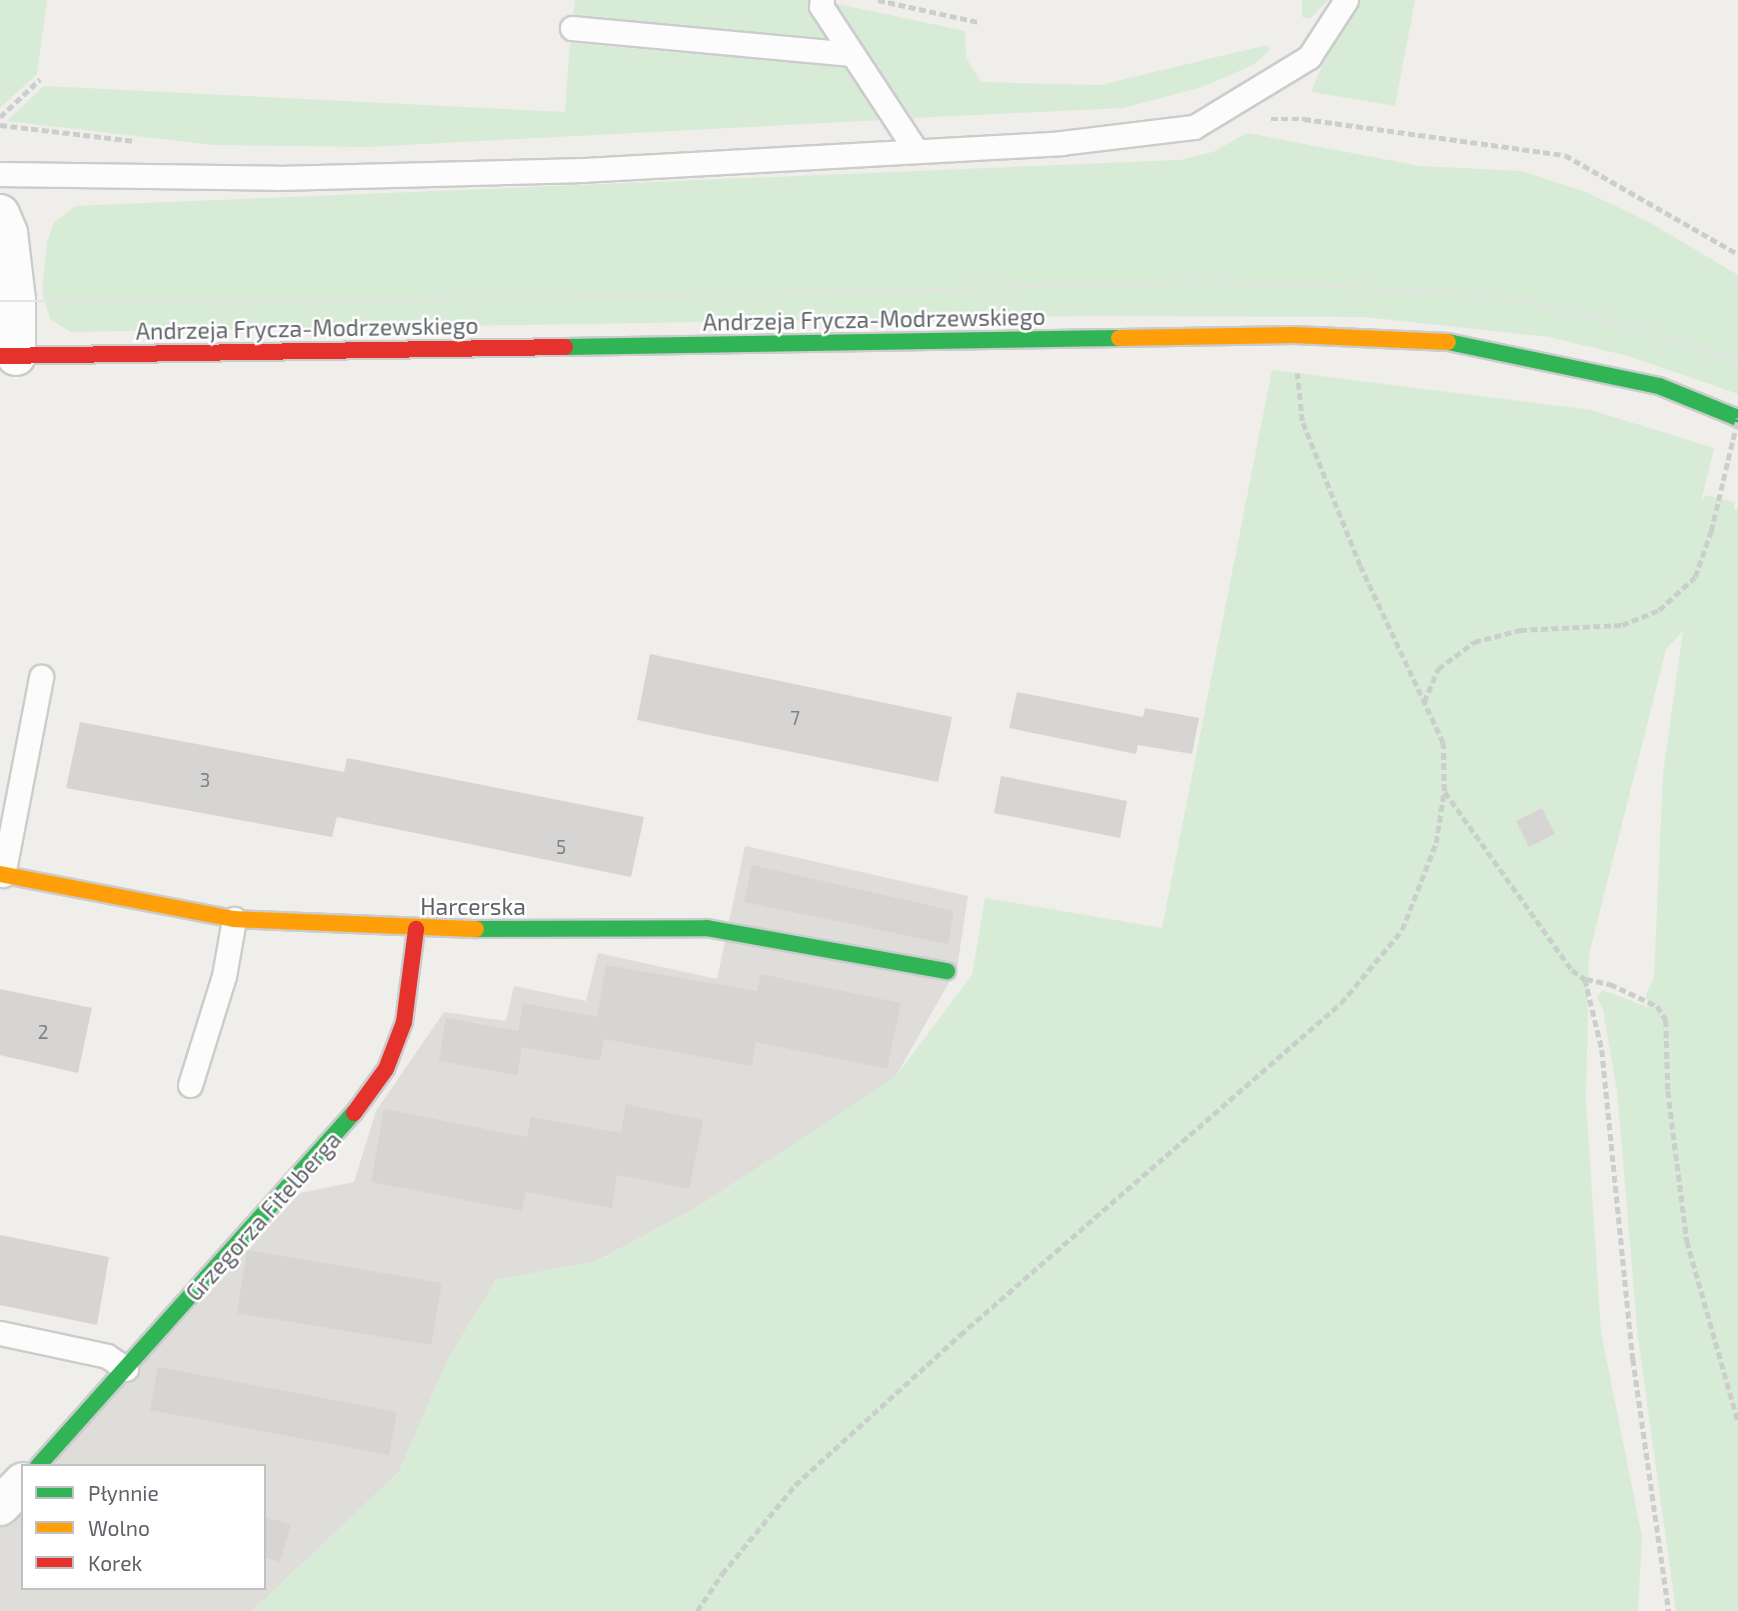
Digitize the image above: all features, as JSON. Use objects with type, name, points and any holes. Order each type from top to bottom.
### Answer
[{"type":"main road","name":"Andrzeja Frycza-Modrzewskiego","points":[[8,356],[1294,335],[1452,342],[1659,386],[1738,418]]},
{"type":"main road","name":"Harcerska","points":[[2,875],[234,919],[416,929],[707,928],[947,971]]},
{"type":"main road","name":"Grzegorza Fitelberga","points":[[40,1464],[355,1112],[386,1069],[404,1022],[416,929]]},
{"type":"street","points":[[0,214],[8,233],[16,300],[8,356]]},
{"type":"street","points":[[0,1506],[21,1484]]},
{"type":"lane","points":[[822,0],[821,6],[915,149]]},
{"type":"lane","points":[[0,173],[304,178],[583,170],[915,149],[1061,143],[1194,127],[1309,57],[1346,0]]},
{"type":"lane","points":[[572,28],[851,54]]},
{"type":"lane","points":[[2,875],[41,677]]},
{"type":"lane","points":[[190,1085],[223,976],[234,919]]},
{"type":"lane","points":[[0,1333],[107,1356],[125,1369]]},
{"type":"path","points":[[878,0],[978,22]]},
{"type":"path","points":[[0,117],[40,79]]},
{"type":"path","points":[[1266,119],[1304,119],[1565,155],[1738,254]]},
{"type":"path","points":[[697,1611],[795,1485],[960,1335],[1341,1003],[1402,930],[1436,843],[1444,791],[1443,743],[1360,566],[1302,421],[1294,335]]},
{"type":"path","points":[[1424,702],[1438,669],[1474,642],[1520,630],[1622,625],[1659,610],[1695,577],[1711,531],[1738,418]]},
{"type":"path","points":[[1444,791],[1572,970],[1586,979],[1611,984],[1657,1006],[1666,1020],[1668,1091],[1687,1241],[1738,1421]]},
{"type":"path","points":[[1586,979],[1602,1050],[1633,1359],[1669,1611]]},
{"type":"shaded area","points":[[745,846],[968,896],[957,968],[896,1076],[701,1205],[597,1261],[496,1280],[448,1359],[399,1472],[252,1611],[0,1611],[0,1523],[21,1499],[21,1590],[266,1590],[266,1464],[51,1464],[300,1193],[354,1182],[376,1111],[444,1012],[506,1021],[514,986],[586,1001],[598,953],[717,979]]},
{"type":"green space","points":[[0,0],[47,0],[37,74],[0,108]]},
{"type":"green space","points":[[575,0],[809,0],[808,8],[830,40],[573,16]]},
{"type":"green space","points":[[1302,0],[1328,0],[1310,19],[1302,17]]},
{"type":"green space","points":[[1350,0],[1415,0],[1395,106],[1311,92]]},
{"type":"green space","points":[[833,3],[965,31],[966,58],[981,82],[1100,85],[1267,45],[1270,50],[1253,65],[1202,87],[1123,108],[912,118]]},
{"type":"green space","points":[[570,43],[847,67],[883,120],[366,147],[213,145],[7,121],[44,86],[565,112]]},
{"type":"green space","points":[[1247,133],[1420,166],[1522,171],[1586,192],[1647,221],[1738,275],[1738,394],[1628,356],[1549,337],[1364,317],[1089,316],[71,332],[50,319],[42,292],[47,242],[54,223],[75,206],[1180,160],[1213,152]]},
{"type":"green space","points":[[1272,370],[1591,410],[1714,448],[1701,502],[1705,495],[1735,502],[1734,510],[1738,508],[1738,1611],[1676,1611],[1638,1338],[1617,1091],[1603,1010],[1597,997],[1602,990],[1648,1007],[1646,994],[1654,977],[1663,774],[1683,631],[1666,649],[1589,955],[1586,1100],[1601,1332],[1642,1537],[1638,1611],[252,1611],[399,1472],[448,1359],[496,1280],[598,1261],[701,1205],[896,1076],[972,975],[985,898],[1162,928]]},
{"type":"building","points":[[650,654],[952,717],[938,782],[637,720]]},
{"type":"building","points":[[1017,692],[1143,717],[1145,708],[1199,718],[1192,754],[1138,745],[1136,754],[1009,728]]},
{"type":"building","points":[[80,722],[344,772],[347,758],[644,817],[631,877],[337,817],[332,837],[66,788]]},
{"type":"building","points":[[1001,776],[1127,801],[1120,838],[994,813]]},
{"type":"building","points":[[1542,808],[1555,834],[1529,847],[1516,821]]},
{"type":"building","points":[[752,865],[954,911],[948,944],[744,902]]},
{"type":"building","points":[[606,965],[757,991],[761,974],[901,1003],[887,1069],[756,1042],[752,1066],[604,1039],[600,1061],[522,1047],[517,1075],[439,1061],[446,1018],[518,1031],[523,1003],[597,1017]]},
{"type":"building","points":[[0,989],[92,1008],[78,1073],[0,1055]]},
{"type":"building","points":[[626,1104],[703,1120],[689,1189],[617,1175],[612,1208],[526,1192],[522,1211],[371,1182],[384,1109],[527,1137],[531,1117],[621,1133]]},
{"type":"building","points":[[0,1235],[109,1257],[97,1325],[0,1305]]},
{"type":"building","points":[[247,1250],[442,1283],[431,1345],[237,1313]]},
{"type":"building","points":[[158,1367],[397,1412],[389,1455],[150,1410]]},
{"type":"building","points":[[266,1518],[291,1524],[280,1562],[266,1558]]},
{"type":"tram line","points":[[0,301],[392,301],[1208,283],[1341,287],[1468,293],[1537,304],[1623,325],[1738,361]]},
{"type":"traffic: fast","points":[[565,347],[1119,338]]},
{"type":"traffic: fast","points":[[1448,342],[1659,386],[1738,418]]},
{"type":"traffic: fast","points":[[476,929],[707,928],[947,971]]},
{"type":"traffic: fast","points":[[40,1464],[354,1113]]},
{"type":"traffic: slow","points":[[1119,338],[1294,335],[1448,342]]},
{"type":"traffic: slow","points":[[0,874],[234,919],[476,929]]},
{"type":"traffic: jam","points":[[0,356],[565,347]]},
{"type":"traffic: jam","points":[[354,1113],[386,1069],[404,1022],[416,929]]}]
